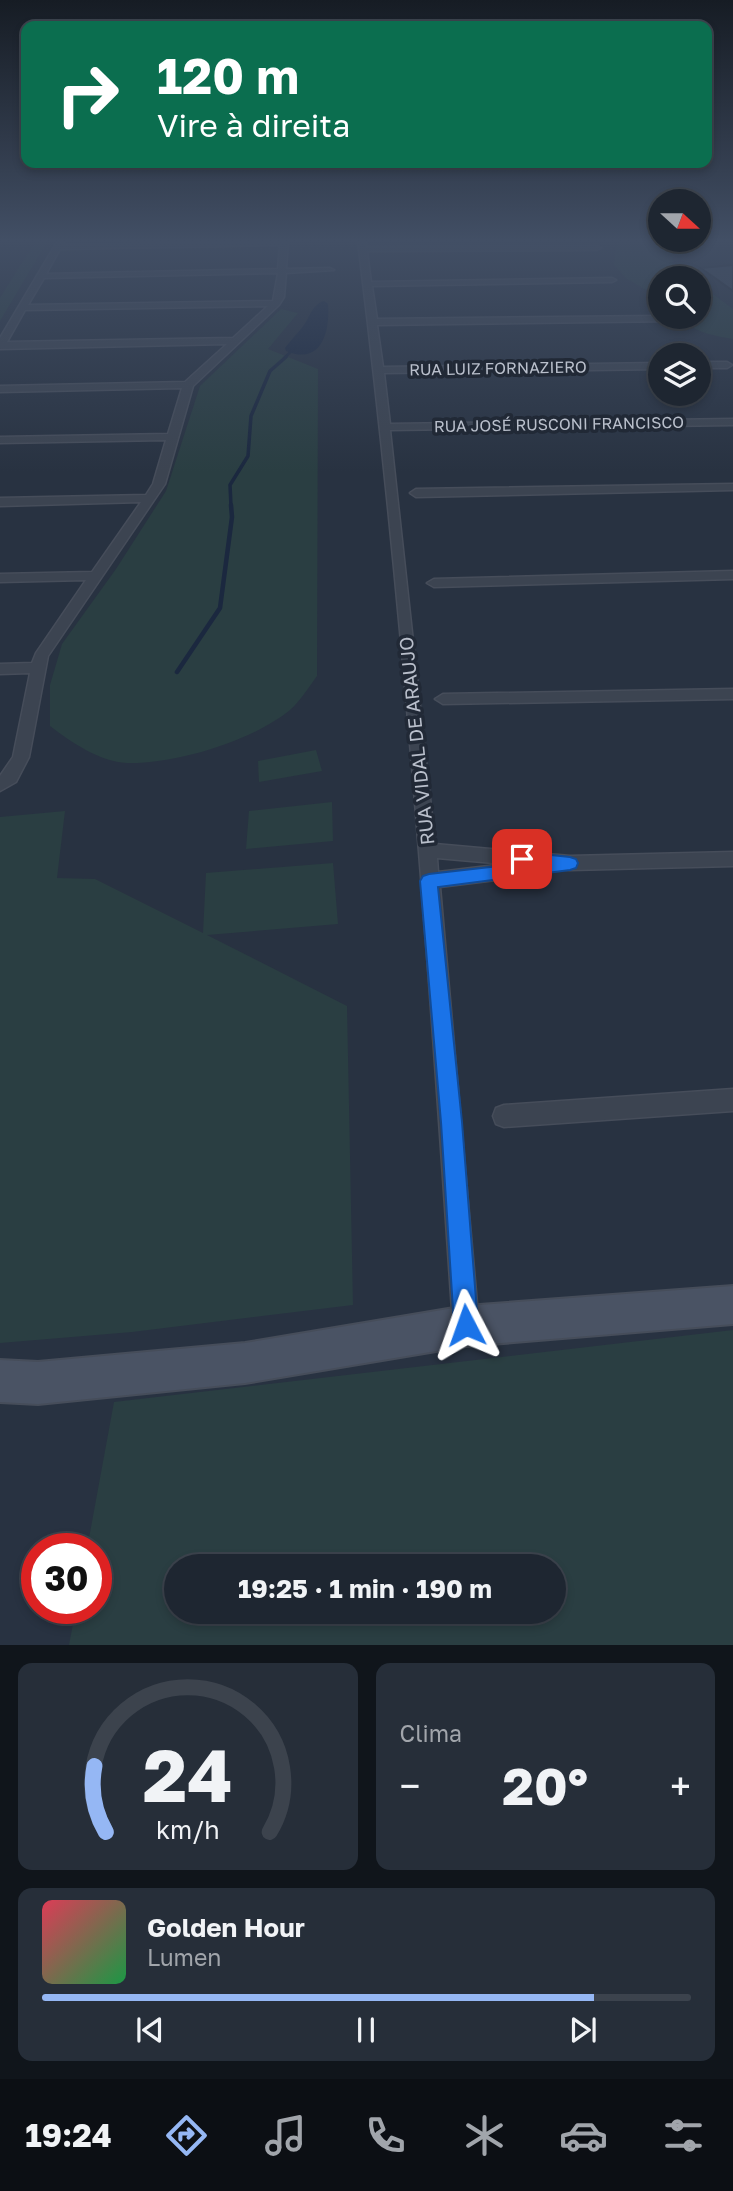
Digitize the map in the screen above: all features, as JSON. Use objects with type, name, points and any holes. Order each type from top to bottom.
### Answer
[{"type":"main road","points":[[0,1381],[38,1383],[245,1363],[466,1325],[733,1305]]},
{"type":"street","points":[[0,346],[16,319]]},
{"type":"street","points":[[5,781],[22,757],[41,656],[159,484],[188,385],[258,319]]},
{"type":"street","name":"RUA VIDAL DE ARAUJO","points":[[372,319],[427,850],[452,1122],[466,1325]]},
{"type":"street","points":[[373,322],[617,319]]},
{"type":"street","points":[[0,346],[233,341]]},
{"type":"street","points":[[711,365],[727,365]]},
{"type":"street","name":"RUA LUIZ FORNAZIERO","points":[[379,370],[648,366]]},
{"type":"street","points":[[0,389],[188,385]]},
{"type":"street","name":"RUA JOSÉ RUSCONI FRANCISCO","points":[[384,427],[733,422]]},
{"type":"street","points":[[0,440],[172,437]]},
{"type":"street","points":[[416,493],[733,487]]},
{"type":"street","points":[[0,502],[150,498]]},
{"type":"street","points":[[434,583],[733,575]]},
{"type":"street","points":[[0,578],[95,576]]},
{"type":"street","points":[[0,669],[37,668]]},
{"type":"street","points":[[443,699],[733,694]]},
{"type":"street","points":[[427,850],[570,863]]},
{"type":"street","points":[[429,881],[570,863],[733,859]]},
{"type":"street","points":[[504,1116],[733,1100]]},
{"type":"green space","points":[[271,319],[293,319],[268,349],[318,369],[317,676],[290,710],[235,741],[168,760],[117,762],[96,755],[50,726],[50,685],[62,644],[116,569],[166,491],[200,386]]},
{"type":"green space","points":[[711,319],[733,319],[733,339],[697,330],[711,329]]},
{"type":"green space","points":[[316,750],[322,771],[259,782],[258,761]]},
{"type":"green space","points":[[332,802],[333,841],[246,849],[249,811]]},
{"type":"green space","points":[[65,811],[57,878],[95,879],[203,933],[206,873],[333,863],[338,924],[207,935],[347,1006],[353,1305],[132,1332],[0,1343],[0,817]]},
{"type":"green space","points":[[733,1330],[733,1645],[69,1645],[73,1624],[112,1624],[112,1533],[90,1533],[114,1402]]},
{"type":"water","points":[[308,319],[328,319],[325,335],[316,350],[308,354],[286,351],[285,348]]},
{"type":"waterway","points":[[284,358],[295,348]]},
{"type":"waterway","points":[[231,506],[230,485],[248,456],[251,416],[270,371],[286,357]]},
{"type":"waterway","points":[[177,672],[220,608],[232,517],[231,505]]},
{"type":"route","points":[[466,1325],[452,1122],[429,881],[570,863],[522,859]]}]
